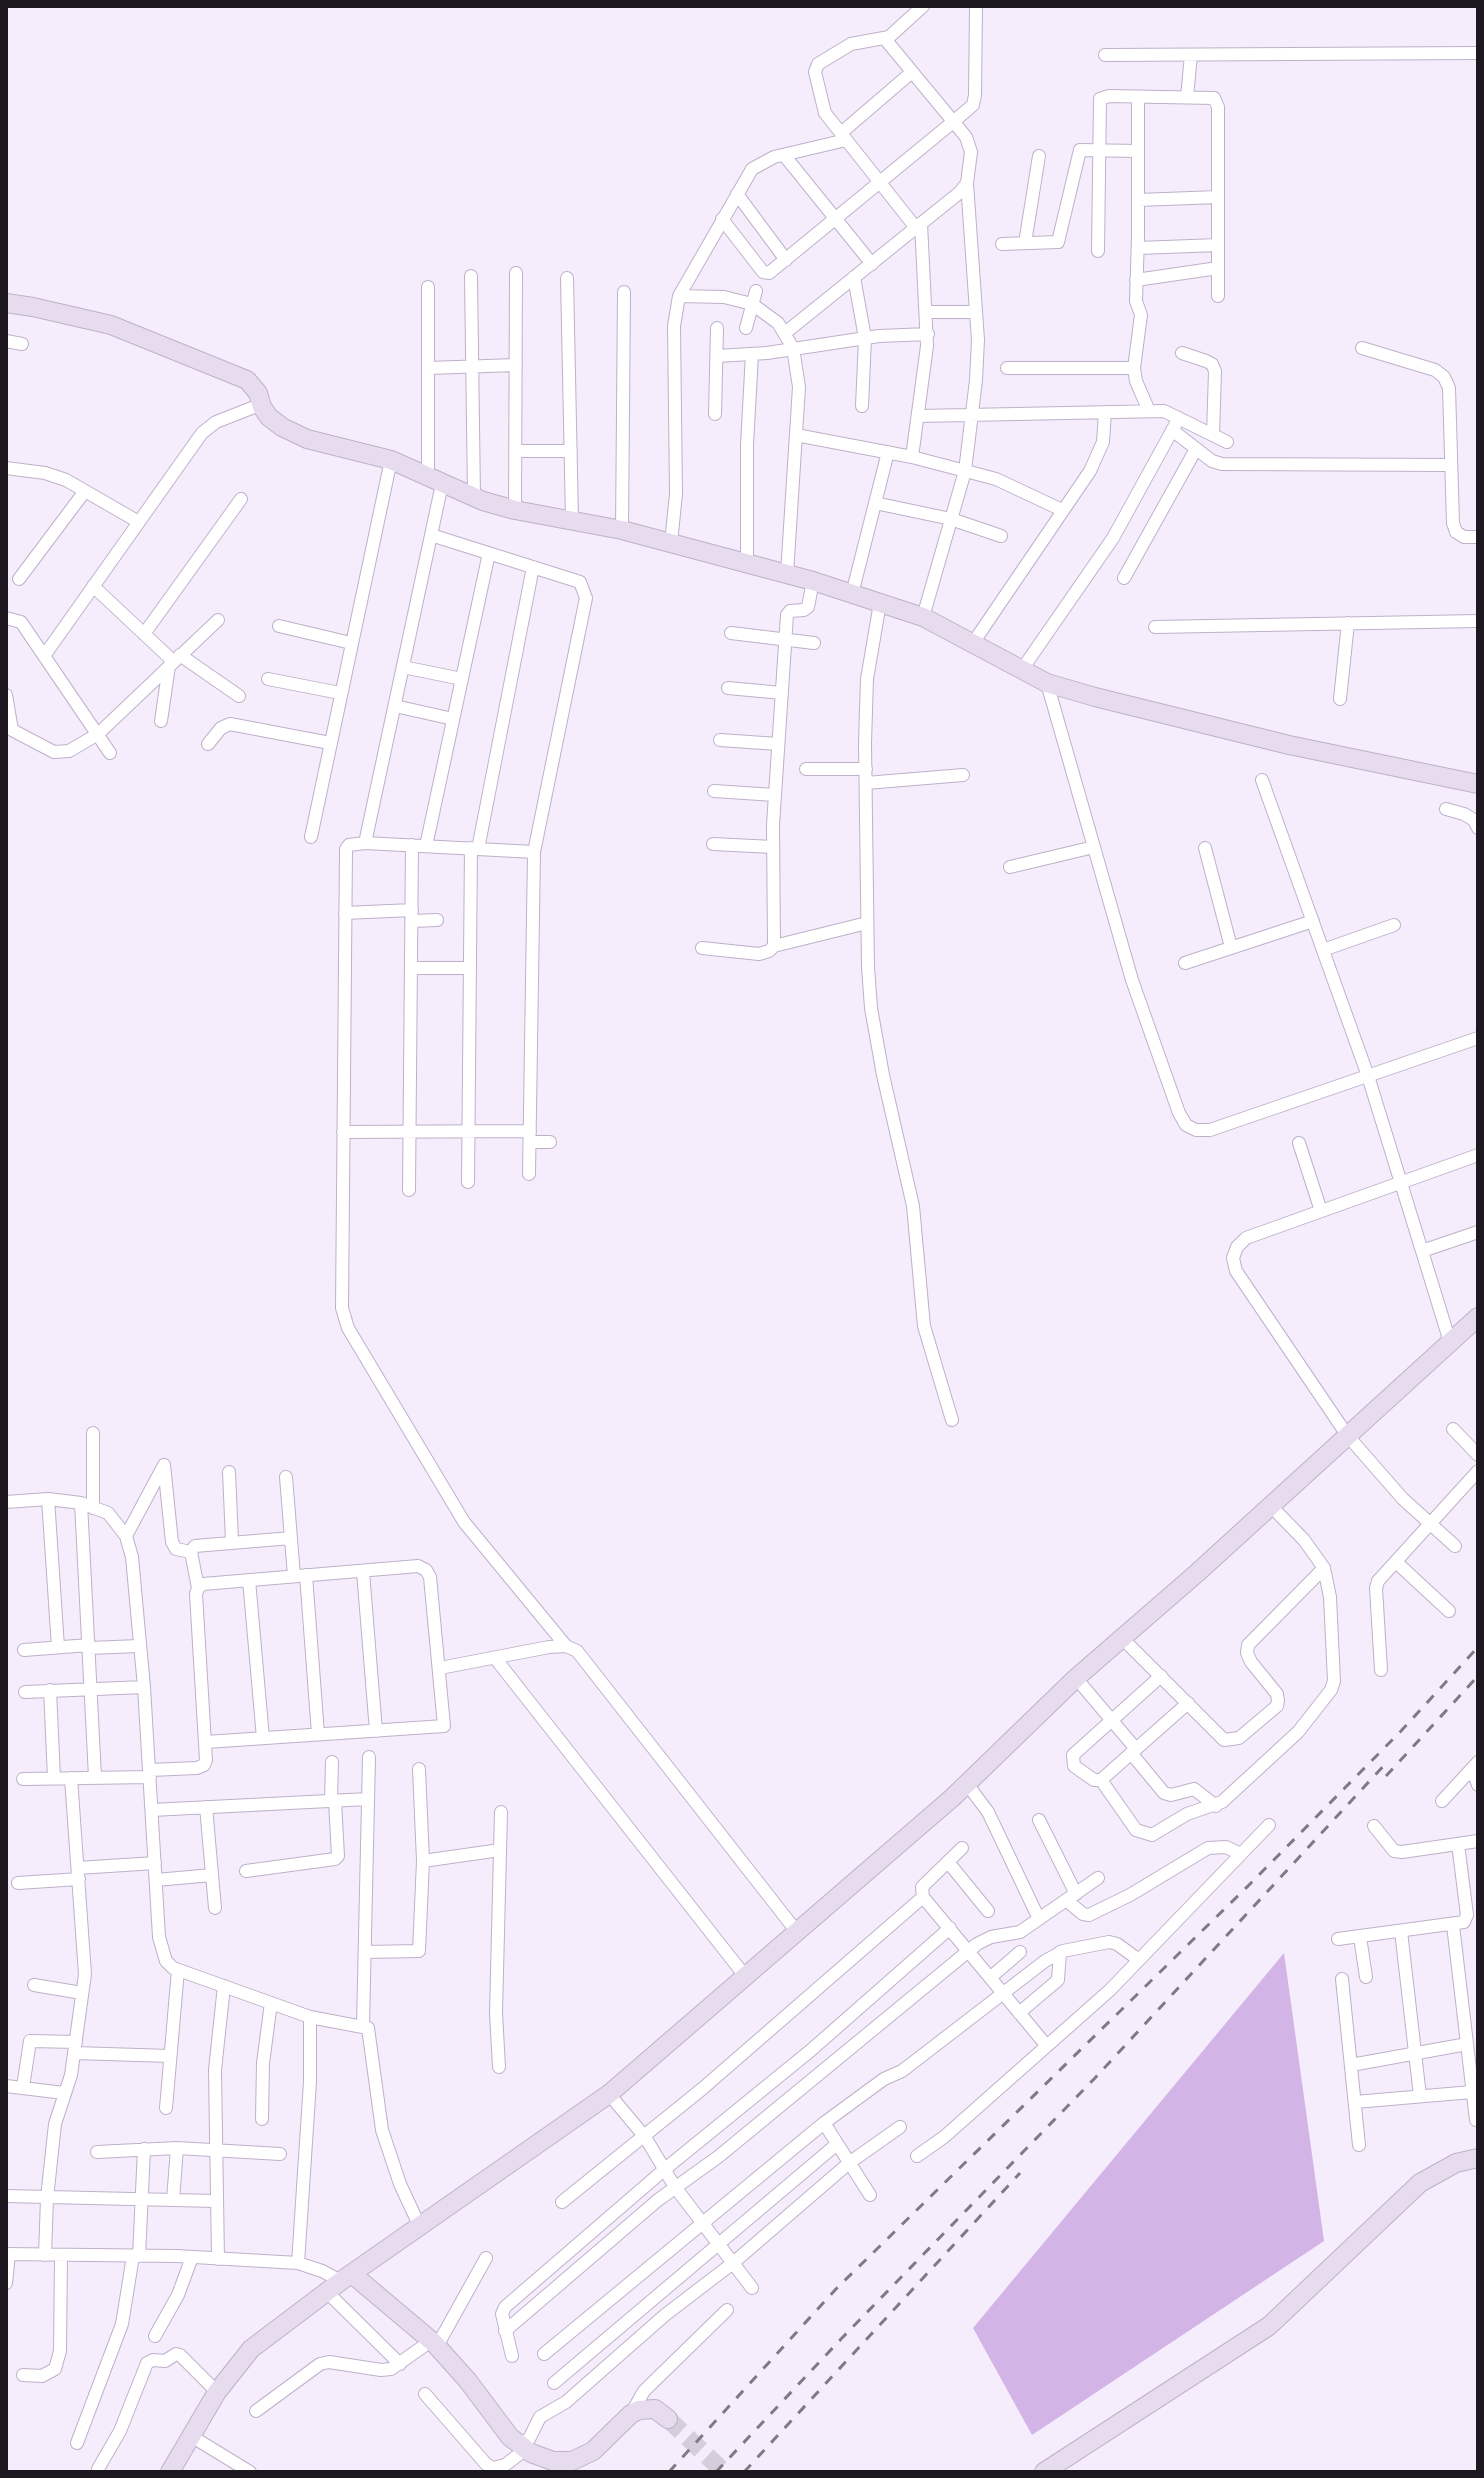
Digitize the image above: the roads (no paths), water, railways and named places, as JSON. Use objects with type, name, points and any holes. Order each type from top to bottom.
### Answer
[{"type":"main road","points":[[6,303],[111,325],[247,380],[258,393],[269,417],[282,427],[307,439],[391,460],[474,497],[515,510],[622,530],[813,581],[923,617],[1047,683],[1095,697],[1289,745],[1478,784]]},
{"type":"main road","points":[[170,2472],[217,2392],[251,2349],[340,2282],[609,2094],[967,1784],[1076,1678],[1450,1342],[1475,1326]]},
{"type":"main road","points":[[1044,2472],[1269,2326],[1420,2183],[1456,2163],[1478,2158]]},
{"type":"main road","points":[[340,2282],[434,2343],[525,2449],[553,2461],[572,2461],[593,2451],[631,2414],[648,2408],[655,2409],[668,2419]]},
{"type":"street","points":[[902,6],[910,18]]},
{"type":"street","points":[[912,457],[928,334],[919,226],[880,182],[822,106],[815,72],[818,64],[851,44],[885,39],[923,6]]},
{"type":"street","points":[[722,219],[763,272],[769,273],[953,122],[973,105],[975,95],[976,6]]},
{"type":"street","points":[[885,39],[970,145],[971,163],[967,183],[976,312],[976,380],[965,471],[923,617]]},
{"type":"street","points":[[1105,55],[1478,53]]},
{"type":"street","points":[[1187,97],[1191,55]]},
{"type":"street","points":[[671,543],[676,494],[674,326],[679,296],[722,219],[757,165],[843,136],[912,72]]},
{"type":"street","points":[[1098,251],[1100,99],[1109,96],[1210,97],[1217,102],[1218,296]]},
{"type":"street","points":[[1138,97],[1136,301],[1141,315],[1134,368],[1149,411]]},
{"type":"street","points":[[1002,244],[1054,243],[1061,238],[1077,154],[1084,149],[1138,151]]},
{"type":"street","points":[[784,155],[872,264]]},
{"type":"street","points":[[1025,243],[1039,156]]},
{"type":"street","points":[[785,333],[919,226],[967,183]]},
{"type":"street","points":[[737,194],[786,260]]},
{"type":"street","points":[[1138,200],[1218,197]]},
{"type":"street","points":[[1138,248],[1218,245]]},
{"type":"street","points":[[1136,280],[1218,268]]},
{"type":"street","points":[[515,510],[516,273]]},
{"type":"street","points":[[471,276],[474,497]]},
{"type":"street","points":[[854,277],[865,338],[862,406]]},
{"type":"street","points":[[567,278],[572,520]]},
{"type":"street","points":[[365,843],[431,535],[435,481],[428,368],[428,287]]},
{"type":"street","points":[[622,530],[624,292]]},
{"type":"street","points":[[679,296],[754,298],[785,333],[793,348],[799,387],[787,574]]},
{"type":"street","points":[[746,328],[754,298]]},
{"type":"street","points":[[927,312],[976,312]]},
{"type":"street","points":[[715,414],[717,328]]},
{"type":"street","points":[[717,356],[865,338],[928,334]]},
{"type":"street","points":[[6,341],[22,344]]},
{"type":"street","points":[[1362,348],[1435,370],[1444,377],[1449,388],[1453,523],[1456,532],[1464,537],[1478,537]]},
{"type":"street","points":[[1182,353],[1212,364],[1215,371],[1213,435]]},
{"type":"street","points":[[747,562],[747,445],[752,354]]},
{"type":"street","points":[[428,368],[516,365]]},
{"type":"street","points":[[1007,368],[1134,368]]},
{"type":"street","points":[[44,656],[202,433],[216,422],[262,404]]},
{"type":"street","points":[[918,416],[1164,411],[1196,449],[1222,464],[1451,465]]},
{"type":"street","points":[[973,643],[1098,455],[1103,442],[1105,412]]},
{"type":"street","points":[[1175,424],[1227,442]]},
{"type":"street","points":[[1023,668],[1113,538],[1175,424]]},
{"type":"street","points":[[796,435],[912,457],[996,479],[1062,510]]},
{"type":"street","points":[[1124,578],[1196,449]]},
{"type":"street","points":[[515,451],[571,451]]},
{"type":"street","points":[[852,594],[888,452]]},
{"type":"street","points":[[311,837],[391,460]]},
{"type":"street","points":[[6,468],[45,473],[85,491],[137,521]]},
{"type":"street","points":[[19,579],[85,491]]},
{"type":"street","points":[[144,634],[241,499]]},
{"type":"street","points":[[875,503],[951,519],[1001,536]]},
{"type":"street","points":[[431,535],[580,582],[586,598],[534,852],[529,1174]]},
{"type":"street","points":[[426,846],[489,553]]},
{"type":"street","points":[[468,1182],[470,968],[475,848],[533,567]]},
{"type":"street","points":[[774,946],[775,795],[787,615],[790,611],[808,607],[813,581]]},
{"type":"street","points":[[93,586],[174,661],[239,696]]},
{"type":"street","points":[[880,603],[867,679],[867,923],[871,1008],[913,1206],[924,1326],[952,1420]]},
{"type":"street","points":[[6,618],[21,622],[110,753]]},
{"type":"street","points":[[6,695],[12,730],[54,752],[69,751],[98,734],[218,620]]},
{"type":"street","points":[[1155,627],[1478,621]]},
{"type":"street","points":[[1340,699],[1348,623]]},
{"type":"street","points":[[279,626],[351,643]]},
{"type":"street","points":[[731,633],[814,643]]},
{"type":"street","points":[[161,721],[174,661]]},
{"type":"street","points":[[403,667],[462,679]]},
{"type":"street","points":[[268,679],[340,693]]},
{"type":"street","points":[[1047,683],[1132,980],[1186,1125],[1196,1130],[1210,1130],[1478,1038]]},
{"type":"street","points":[[728,688],[782,693]]},
{"type":"street","points":[[395,706],[453,719]]},
{"type":"street","points":[[208,744],[221,728],[230,724],[330,743]]},
{"type":"street","points":[[720,740],[778,744]]},
{"type":"street","points":[[806,769],[866,769]]},
{"type":"street","points":[[866,783],[963,775]]},
{"type":"street","points":[[1262,780],[1368,1076],[1450,1342]]},
{"type":"street","points":[[714,791],[775,795]]},
{"type":"street","points":[[1446,809],[1464,814],[1474,820],[1478,828]]},
{"type":"street","points":[[534,852],[365,843],[349,845],[346,849],[342,1308],[348,1328],[464,1522],[566,1646],[587,1661],[797,1932]]},
{"type":"street","points":[[713,844],[773,847]]},
{"type":"street","points":[[409,1190],[412,1131],[412,845]]},
{"type":"street","points":[[1010,867],[1094,847]]},
{"type":"street","points":[[1205,848],[1231,947]]},
{"type":"street","points":[[345,913],[412,915],[437,920]]},
{"type":"street","points":[[1185,963],[1313,921]]},
{"type":"street","points":[[702,948],[759,954],[774,946],[867,923]]},
{"type":"street","points":[[1323,950],[1394,925]]},
{"type":"street","points":[[412,968],[470,968]]},
{"type":"street","points":[[343,1132],[467,1131],[530,1136],[550,1142]]},
{"type":"street","points":[[1299,1143],[1321,1211]]},
{"type":"street","points":[[1455,1546],[1403,1499],[1347,1435],[1236,1271],[1233,1258],[1237,1247],[1246,1238],[1478,1155]]},
{"type":"street","points":[[1422,1251],[1478,1232]]},
{"type":"street","points":[[1453,1429],[1478,1455]]},
{"type":"street","points":[[93,1433],[87,1506],[95,1777]]},
{"type":"street","points":[[126,1536],[164,1465],[172,1542],[176,1549],[191,1552]]},
{"type":"street","points":[[1381,1670],[1378,1581],[1478,1471]]},
{"type":"street","points":[[229,1472],[232,1541]]},
{"type":"street","points":[[286,1477],[291,1538],[300,1576],[318,1734]]},
{"type":"street","points":[[48,1499],[58,1647]]},
{"type":"street","points":[[6,1502],[48,1499],[87,1506],[108,1513],[126,1536],[132,1557],[144,1687],[161,1951],[166,1961],[178,1970],[310,2017],[363,2025],[371,2032],[382,2130],[400,2184],[420,2227]]},
{"type":"street","points":[[1101,1780],[1136,1830],[1152,1835],[1187,1814],[1216,1806],[1298,1732],[1331,1690],[1334,1681],[1330,1597],[1324,1568],[1304,1540],[1270,1505]]},
{"type":"street","points":[[23,1779],[150,1773],[204,1765],[206,1742],[198,1588],[191,1552],[195,1546],[205,1543],[291,1538]]},
{"type":"street","points":[[1396,1562],[1449,1611]]},
{"type":"street","points":[[198,1588],[203,1584],[418,1566],[426,1570],[430,1577],[444,1668],[444,1726],[206,1742]]},
{"type":"street","points":[[1122,1638],[1224,1740],[1231,1741],[1239,1738],[1277,1706],[1277,1694],[1251,1662],[1248,1645],[1324,1568]]},
{"type":"street","points":[[363,1572],[376,1731]]},
{"type":"street","points":[[249,1580],[263,1738]]},
{"type":"street","points":[[24,1650],[139,1646]]},
{"type":"street","points":[[444,1668],[566,1646]]},
{"type":"street","points":[[489,1659],[745,1976]]},
{"type":"street","points":[[1161,1676],[1072,1759],[1074,1766],[1094,1780],[1101,1780],[1188,1703]]},
{"type":"street","points":[[1076,1678],[1164,1793],[1171,1795],[1194,1789],[1216,1806]]},
{"type":"street","points":[[25,1692],[144,1687]]},
{"type":"street","points":[[50,1690],[54,1778]]},
{"type":"street","points":[[363,2025],[369,1757]]},
{"type":"street","points":[[246,1871],[335,1859],[338,1856],[332,1762]]},
{"type":"street","points":[[1475,1765],[1478,1785]]},
{"type":"street","points":[[1442,1801],[1475,1765]]},
{"type":"street","points":[[365,1952],[419,1951],[423,1861],[419,1769]]},
{"type":"street","points":[[45,2255],[55,2124],[71,2075],[82,1993],[84,1948],[71,1778]]},
{"type":"street","points":[[967,1784],[988,1812],[1039,1919]]},
{"type":"street","points":[[152,1810],[368,1799]]},
{"type":"street","points":[[206,1807],[215,1908]]},
{"type":"street","points":[[499,2067],[496,2013],[501,1812]]},
{"type":"street","points":[[1039,1820],[1071,1897],[1083,1914],[1089,1915],[1130,1895],[1208,1848],[1226,1847],[1241,1854]]},
{"type":"street","points":[[917,2156],[944,2137],[1110,1990],[1269,1825]]},
{"type":"street","points":[[1374,1826],[1394,1851],[1478,1841]]},
{"type":"street","points":[[1338,1939],[1464,1922],[1467,1915],[1458,1844]]},
{"type":"street","points":[[962,1848],[922,1887],[923,1897],[1046,2045]]},
{"type":"street","points":[[423,1861],[500,1850]]},
{"type":"street","points":[[948,1862],[988,1911]]},
{"type":"street","points":[[18,1883],[155,1863]]},
{"type":"street","points":[[156,1880],[212,1875]]},
{"type":"street","points":[[505,2331],[675,2187],[718,2157],[969,1950],[991,1937],[1020,1932],[1098,1878]]},
{"type":"street","points":[[562,2202],[796,2010],[923,1897]]},
{"type":"street","points":[[1453,1925],[1467,2044],[1473,2060],[1472,2092],[1476,2120]]},
{"type":"street","points":[[512,2356],[502,2314],[505,2307],[665,2169],[810,2051],[950,1928]]},
{"type":"street","points":[[1401,1931],[1420,2096]]},
{"type":"street","points":[[1360,1937],[1366,1977]]},
{"type":"street","points":[[544,2354],[824,2123],[884,2079],[902,2071],[1060,1952],[1109,1942],[1117,1944],[1139,1960]]},
{"type":"street","points":[[991,1977],[1020,1952]]},
{"type":"street","points":[[1019,2013],[1058,1980],[1060,1952]]},
{"type":"street","points":[[166,2108],[178,1970]]},
{"type":"street","points":[[1342,1979],[1359,2145]]},
{"type":"street","points":[[34,1985],[82,1993]]},
{"type":"street","points":[[218,2259],[215,2070],[224,1986]]},
{"type":"street","points":[[262,2119],[263,2063],[271,2003]]},
{"type":"street","points":[[298,2263],[310,2082],[310,2017]]},
{"type":"street","points":[[23,2087],[30,2041],[170,2056]]},
{"type":"street","points":[[1351,2065],[1467,2044]]},
{"type":"street","points":[[6,2086],[64,2093]]},
{"type":"street","points":[[1355,2102],[1472,2092]]},
{"type":"street","points":[[609,2094],[645,2137],[675,2187],[752,2288]]},
{"type":"street","points":[[824,2123],[870,2195]]},
{"type":"street","points":[[425,2394],[486,2464],[493,2468],[505,2465],[525,2449],[540,2417],[566,2402],[665,2315],[733,2263],[849,2163],[900,2127]]},
{"type":"street","points":[[554,2383],[837,2144]]},
{"type":"street","points":[[173,2200],[177,2148]]},
{"type":"street","points":[[97,2152],[215,2148],[280,2154]]},
{"type":"street","points":[[77,2443],[122,2324],[136,2256],[144,2149]]},
{"type":"street","points":[[6,2196],[216,2201]]},
{"type":"street","points":[[6,2283],[7,2254],[192,2257],[298,2263],[340,2282],[400,2364]]},
{"type":"street","points":[[23,2375],[42,2376],[55,2369],[60,2351],[61,2255]]},
{"type":"street","points":[[155,2336],[178,2295],[192,2257]]},
{"type":"street","points":[[256,2411],[320,2364],[329,2362],[381,2370],[400,2364],[434,2343],[486,2258]]},
{"type":"street","points":[[631,2414],[644,2391],[727,2310]]},
{"type":"street","points":[[98,2469],[120,2431],[147,2363],[180,2355],[217,2392]]},
{"type":"street","points":[[191,2436],[250,2472]]},
{"type":"tunnel","points":[[668,2419],[724,2472]]},
{"type":"railway","points":[[669,2472],[836,2289],[1250,1884],[1401,1731],[1478,1647]]},
{"type":"railway","points":[[1386,1776],[1478,1676]]},
{"type":"railway","points":[[716,2472],[1095,2078],[1389,1760]]},
{"type":"railway","points":[[744,2472],[1020,2173]]}]
